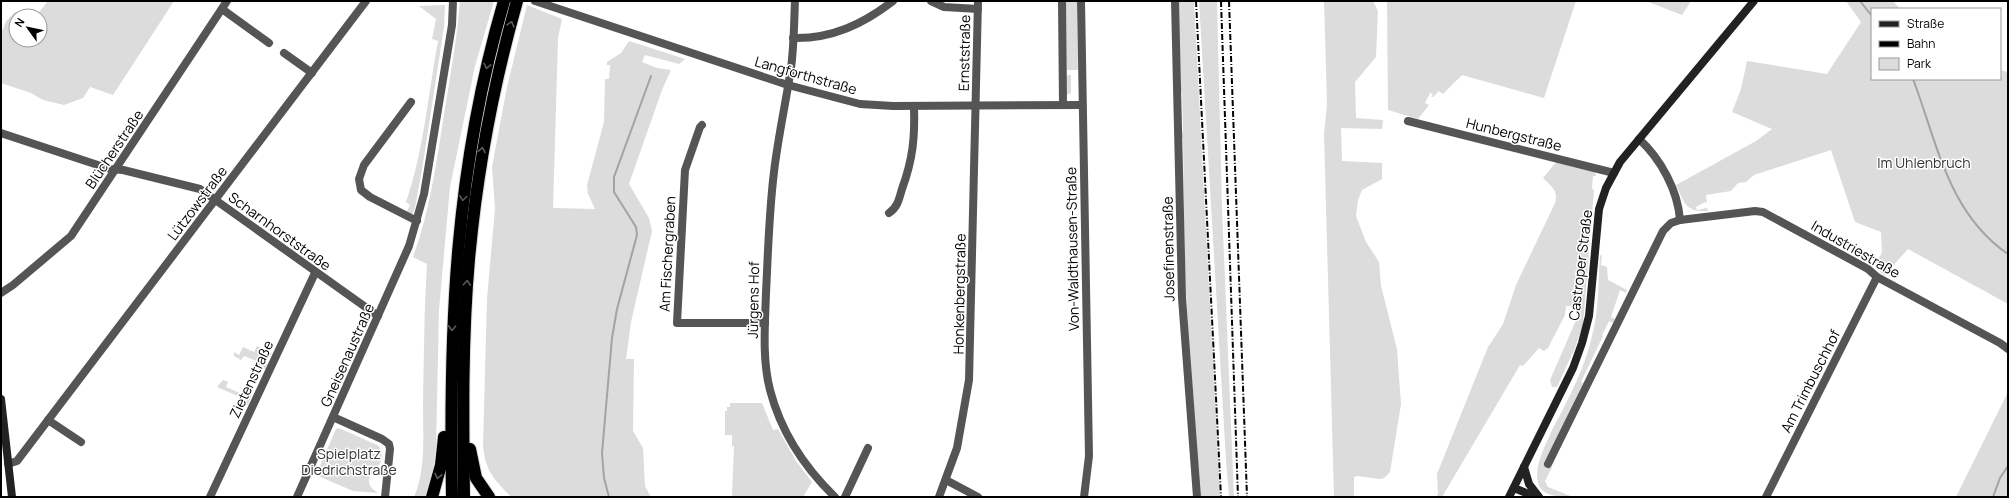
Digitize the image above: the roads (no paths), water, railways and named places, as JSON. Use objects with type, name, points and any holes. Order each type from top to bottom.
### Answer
[{"type":"highway","points":[[452,497],[451,383],[454,297],[463,192],[485,74],[504,1]]},
{"type":"highway","points":[[464,497],[463,392],[469,260],[478,176],[498,74],[517,1]]},
{"type":"highway","points":[[432,497],[438,477],[444,446],[444,398],[451,383]]},
{"type":"highway","points":[[463,392],[469,397],[471,459],[476,478],[489,497]]},
{"type":"main road","name":"Castroper Straße","points":[[1512,494],[1573,368],[1582,343],[1589,316],[1599,209],[1606,188],[1614,172],[1639,139],[1754,1]]},
{"type":"main road","points":[[1,399],[12,497]]},
{"type":"main road","points":[[1524,467],[1529,484],[1537,497]]},
{"type":"main road","points":[[1512,494],[1537,497]]},
{"type":"street","name":"Blücherstraße","points":[[1,293],[13,285],[71,236],[227,1]]},
{"type":"street","name":"Lützowstraße","points":[[8,464],[17,461],[366,1]]},
{"type":"street","name":"Gneisenaustraße","points":[[297,497],[404,257],[416,221],[424,194],[452,25],[453,1]]},
{"type":"street","name":"Langforthstraße","points":[[535,1],[788,85],[860,104],[914,106],[1082,105]]},
{"type":"street","name":"Jürgens Hof","points":[[795,1],[788,85],[771,198],[766,323],[767,373],[770,389],[782,423],[806,465],[835,497]]},
{"type":"street","points":[[793,38],[814,38],[843,30],[874,14],[893,1]]},
{"type":"street","points":[[931,1],[944,7],[978,5]]},
{"type":"street","points":[[1062,1],[1063,105]]},
{"type":"street","name":"Von-Waldthausen-Straße","points":[[1081,1],[1088,456],[1084,497]]},
{"type":"street","name":"Josefinenstraße","points":[[1175,1],[1182,298],[1197,497]]},
{"type":"street","name":"Ernststraße","points":[[976,105],[978,5]]},
{"type":"street","points":[[222,9],[269,43]]},
{"type":"street","points":[[284,53],[312,73]]},
{"type":"street","points":[[411,102],[364,165],[359,179],[361,190],[370,197],[416,221]]},
{"type":"street","name":"Honkenbergstraße","points":[[939,497],[960,435],[969,380],[976,105]]},
{"type":"street","points":[[889,213],[897,204],[911,164],[914,139],[914,106]]},
{"type":"street","name":"Hunbergstraße","points":[[1408,121],[1614,172]]},
{"type":"street","name":"Am Fischergraben","points":[[702,125],[685,170],[677,323],[766,323]]},
{"type":"street","name":"Scharnhorststraße","points":[[1,133],[116,170],[200,189],[315,273],[378,316]]},
{"type":"street","points":[[1639,139],[1655,155],[1676,195],[1680,220]]},
{"type":"street","name":"Industriestraße","points":[[1548,464],[1663,231],[1671,223],[1680,220],[1755,211],[1763,212],[1868,269],[1877,277],[2000,343],[2008,349]]},
{"type":"street","name":"Zietenstraße","points":[[210,497],[315,273]]},
{"type":"street","name":"Am Trimbuschhof","points":[[1766,497],[1877,277]]},
{"type":"street","points":[[333,417],[382,439],[389,444],[390,450],[385,497]]},
{"type":"street","points":[[48,420],[80,442]]},
{"type":"street","points":[[845,497],[868,448]]},
{"type":"street","points":[[946,480],[978,497]]},
{"type":"waterway","points":[[1860,1],[1871,15]]},
{"type":"waterway","points":[[609,497],[604,478],[602,453],[612,338],[617,309],[637,235],[636,227],[614,192],[614,177],[651,76]]},
{"type":"waterway","points":[[1913,80],[1947,175],[1958,197],[1971,218],[1988,237],[2008,254]]},
{"type":"waterway","points":[[1993,497],[2000,478],[2008,466]]},
{"type":"railway","points":[[1196,1],[1221,497]]},
{"type":"railway","points":[[1221,1],[1238,497]]},
{"type":"railway","points":[[1229,1],[1247,497]]},
{"type":"park label","name":"Im Uhlenbruch","points":[[1924,162]]},
{"type":"park label","name":"Spielplatz Diedrichstraße","points":[[349,462]]}]
